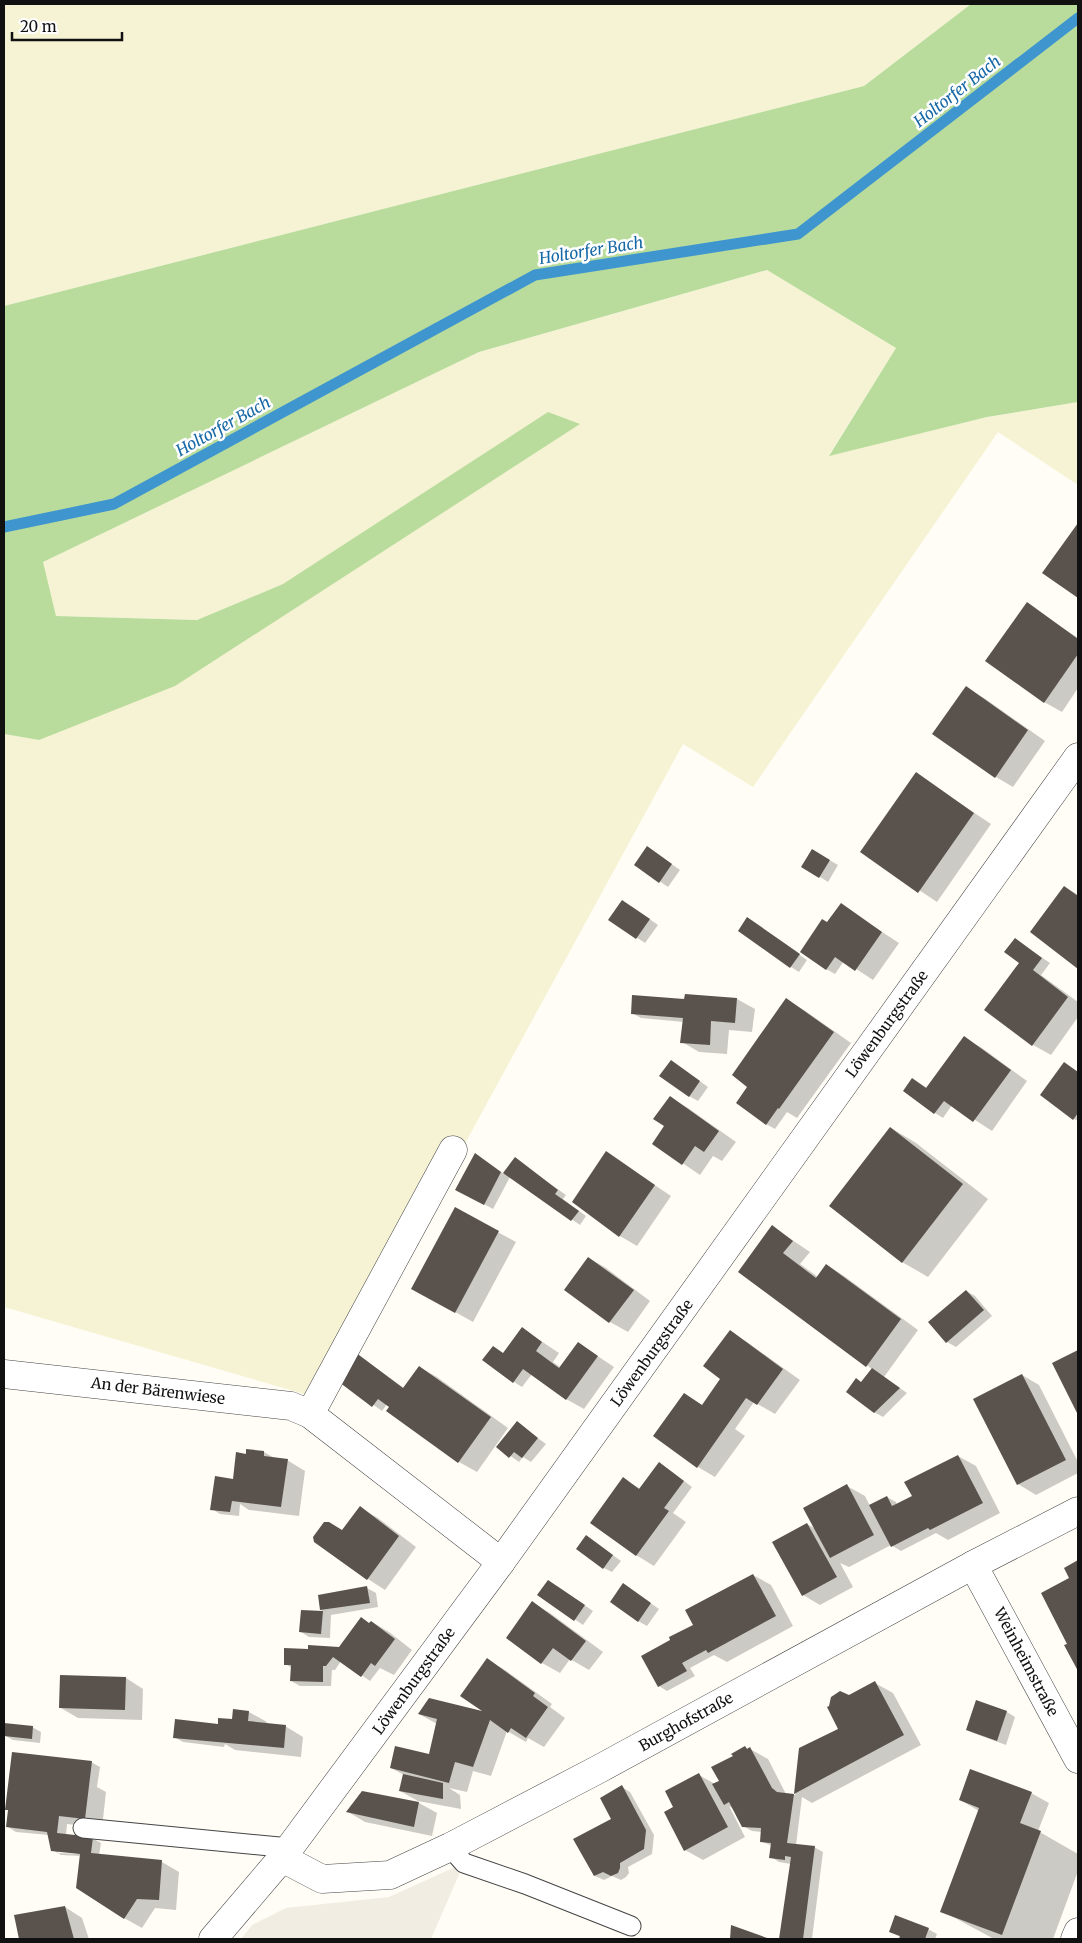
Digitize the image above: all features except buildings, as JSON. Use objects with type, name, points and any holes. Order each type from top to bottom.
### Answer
[{"type":"street","name":"Löwenburgstraße","points":[[213,1939],[286,1853],[501,1562],[1078,758]]},
{"type":"street","points":[[310,1414],[453,1150]]},
{"type":"street","name":"An der Bärenwiese","points":[[4,1374],[291,1406],[310,1414],[501,1562]]},
{"type":"street","name":"Burghofstraße","points":[[286,1853],[322,1879],[390,1875],[450,1847],[599,1769],[973,1565],[1078,1511]]},
{"type":"street","name":"Weinheimstraße","points":[[973,1565],[1078,1759]]},
{"type":"street","points":[[1075,1939],[1078,1932]]},
{"type":"lane","points":[[83,1828],[286,1853]]},
{"type":"lane","points":[[450,1847],[464,1863],[525,1884],[631,1926]]},
{"type":"shaded area","points":[[4,4],[971,4],[864,86],[4,306]]},
{"type":"shaded area","points":[[767,270],[896,348],[829,455],[987,417],[1078,402],[1078,485],[998,432],[753,787],[683,744],[325,1400],[4,1307],[4,734],[39,740],[283,584],[197,620],[56,616],[42,562],[479,352]]},
{"type":"shaded area","points":[[464,1863],[431,1939],[241,1939],[252,1925],[286,1908],[389,1897]]},
{"type":"green space","points":[[971,4],[1078,4],[1078,402],[987,417],[829,456],[896,348],[767,270],[479,352],[43,562],[56,616],[197,620],[283,584],[548,412],[580,424],[175,686],[39,740],[4,734],[4,306],[864,86]]},
{"type":"waterway","name":"Holtorfer Bach","points":[[4,527],[114,504],[535,275],[798,234],[1078,18]]}]
